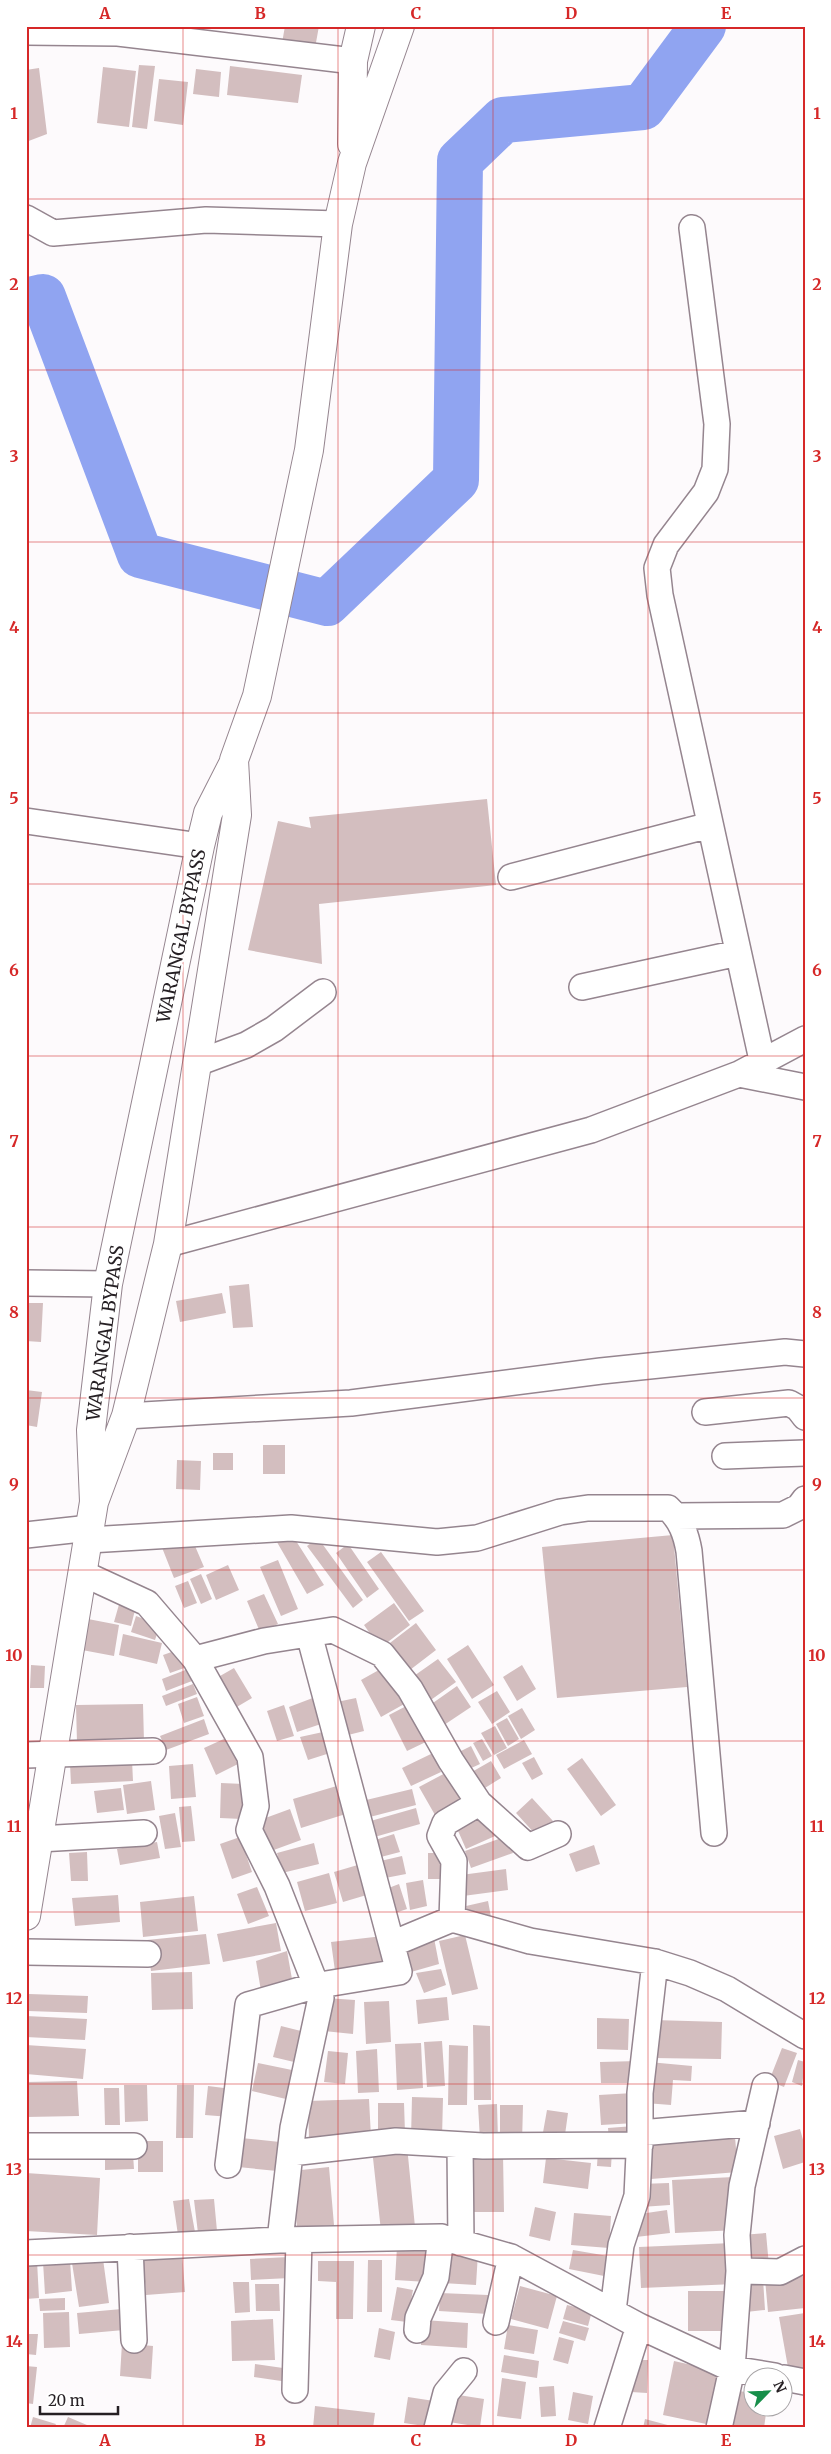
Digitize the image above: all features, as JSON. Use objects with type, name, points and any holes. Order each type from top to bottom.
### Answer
[{"type":"main road","points":[[352,163],[353,61],[361,26]]},
{"type":"main road","points":[[338,224],[352,163],[400,26]]},
{"type":"main road","name":"WARANGAL BYPASS","points":[[26,1916],[91,1523],[92,1430],[108,1284],[208,813],[234,760],[257,696],[309,450],[338,224]]},
{"type":"main road","points":[[91,1523],[126,1416],[168,1244],[237,815],[234,760]]},
{"type":"street","points":[[26,32],[118,33],[353,61]]},
{"type":"street","points":[[26,218],[53,233],[206,220],[338,224]]},
{"type":"street","points":[[692,228],[716,424],[715,469],[706,492],[666,545],[657,568],[660,595],[762,1060]]},
{"type":"street","points":[[26,821],[200,846]]},
{"type":"street","points":[[511,877],[710,825]]},
{"type":"street","points":[[582,987],[738,952]]},
{"type":"street","points":[[197,1063],[246,1045],[274,1029],[323,992]]},
{"type":"street","points":[[168,1244],[590,1130],[739,1074],[762,1060],[805,1039]]},
{"type":"street","points":[[739,1074],[805,1088]]},
{"type":"street","points":[[26,1283],[108,1284]]},
{"type":"street","points":[[126,1416],[351,1403],[601,1371],[786,1352],[805,1354]]},
{"type":"street","points":[[705,1412],[789,1403],[798,1408],[805,1417]]},
{"type":"street","points":[[725,1456],[805,1453]]},
{"type":"street","points":[[676,1516],[783,1515],[799,1506],[805,1499]]},
{"type":"street","points":[[26,1535],[91,1523],[291,1528],[437,1542],[477,1538],[560,1512],[588,1508],[668,1508],[676,1516],[686,1534],[689,1551],[714,1833]]},
{"type":"street","points":[[82,1573],[147,1603],[195,1659],[250,1756],[256,1806],[249,1830],[278,1886],[314,1986],[321,1998],[294,2128],[291,2153],[290,2240],[295,2390]]},
{"type":"street","points":[[195,1659],[264,1641],[333,1630],[382,1654],[410,1689],[451,1761],[479,1803],[528,1847],[558,1834]]},
{"type":"street","points":[[228,2165],[248,2005],[314,1986],[399,1972],[309,1634]]},
{"type":"street","points":[[26,1755],[54,1752],[153,1751]]},
{"type":"street","points":[[452,1918],[454,1861],[440,1836],[445,1823],[479,1803]]},
{"type":"street","points":[[39,1840],[144,1833]]},
{"type":"street","points":[[392,1944],[452,1918],[530,1941],[655,1962],[690,1973],[727,1989],[805,2036]]},
{"type":"street","points":[[26,1952],[148,1954]]},
{"type":"street","points":[[614,2311],[621,2245],[637,2196],[640,2093],[655,1962]]},
{"type":"street","points":[[719,2428],[732,2369],[739,2271],[736,2235],[742,2186],[765,2086]]},
{"type":"street","points":[[291,2153],[396,2141],[460,2145],[640,2139],[757,2123]]},
{"type":"street","points":[[417,2330],[418,2318],[451,2240],[460,2145]]},
{"type":"street","points":[[26,2146],[134,2146]]},
{"type":"street","points":[[26,2253],[290,2240],[451,2240],[511,2257],[639,2326],[732,2369],[744,2371]]},
{"type":"street","points":[[130,2247],[134,2340]]},
{"type":"street","points":[[496,2322],[511,2257]]},
{"type":"street","points":[[739,2271],[780,2272],[805,2259]]},
{"type":"street","points":[[607,2428],[639,2326]]},
{"type":"street","points":[[437,2428],[446,2393],[464,2371]]},
{"type":"building","points":[[285,26],[319,26],[315,48],[282,43]]},
{"type":"building","points":[[139,65],[155,66],[147,129],[132,127]]},
{"type":"building","points":[[230,66],[302,75],[298,103],[227,95]]},
{"type":"building","points":[[103,67],[136,71],[129,127],[97,123]]},
{"type":"building","points":[[39,68],[47,134],[26,142],[26,70]]},
{"type":"building","points":[[196,69],[221,72],[219,97],[193,94]]},
{"type":"building","points":[[159,79],[188,82],[183,125],[154,121]]},
{"type":"building","points":[[487,799],[496,885],[319,904],[322,964],[248,950],[278,821],[311,828],[309,817]]},
{"type":"building","points":[[249,1284],[253,1327],[233,1328],[229,1286]]},
{"type":"building","points":[[222,1293],[226,1313],[180,1322],[176,1301]]},
{"type":"building","points":[[26,1303],[43,1303],[41,1342],[26,1341]]},
{"type":"building","points":[[26,1390],[42,1392],[37,1427],[26,1425]]},
{"type":"building","points":[[263,1445],[285,1445],[285,1474],[263,1474]]},
{"type":"building","points":[[213,1453],[233,1453],[233,1470],[213,1470]]},
{"type":"building","points":[[177,1460],[201,1461],[200,1490],[176,1489]]},
{"type":"building","points":[[291,1533],[324,1585],[307,1594],[274,1537]]},
{"type":"building","points":[[673,1535],[687,1687],[557,1698],[542,1547]]},
{"type":"building","points":[[318,1538],[363,1600],[353,1608],[307,1546]]},
{"type":"building","points":[[192,1539],[204,1567],[174,1578],[161,1545]]},
{"type":"building","points":[[348,1544],[379,1589],[367,1598],[336,1553]]},
{"type":"building","points":[[381,1552],[424,1611],[409,1621],[367,1562]]},
{"type":"building","points":[[278,1560],[298,1609],[281,1616],[260,1567]]},
{"type":"building","points":[[228,1565],[239,1590],[216,1600],[206,1575]]},
{"type":"building","points":[[201,1574],[212,1599],[201,1604],[190,1579]]},
{"type":"building","points":[[188,1581],[197,1603],[184,1608],[175,1586]]},
{"type":"building","points":[[264,1594],[278,1624],[260,1632],[247,1601]]},
{"type":"building","points":[[120,1601],[136,1606],[131,1626],[114,1622]]},
{"type":"building","points":[[394,1603],[410,1625],[380,1648],[364,1625]]},
{"type":"building","points":[[136,1616],[160,1625],[155,1640],[131,1632]]},
{"type":"building","points":[[88,1619],[119,1625],[114,1656],[82,1650]]},
{"type":"building","points":[[416,1623],[436,1650],[406,1673],[386,1646]]},
{"type":"building","points":[[123,1634],[162,1643],[157,1664],[119,1655]]},
{"type":"building","points":[[468,1645],[494,1685],[472,1699],[447,1659]]},
{"type":"building","points":[[183,1648],[190,1666],[170,1673],[163,1655]]},
{"type":"building","points":[[438,1659],[456,1682],[428,1702],[411,1678]]},
{"type":"building","points":[[31,1665],[45,1666],[44,1688],[30,1688]]},
{"type":"building","points":[[522,1665],[536,1689],[517,1701],[503,1677]]},
{"type":"building","points":[[386,1666],[406,1703],[381,1717],[361,1680]]},
{"type":"building","points":[[234,1668],[252,1698],[230,1711],[213,1680]]},
{"type":"building","points":[[188,1669],[192,1681],[166,1691],[162,1679]]},
{"type":"building","points":[[193,1684],[197,1694],[166,1706],[162,1696]]},
{"type":"building","points":[[457,1686],[471,1707],[444,1725],[430,1705]]},
{"type":"building","points":[[497,1691],[510,1712],[492,1724],[478,1702]]},
{"type":"building","points":[[318,1696],[327,1722],[297,1732],[289,1707]]},
{"type":"building","points":[[197,1697],[204,1716],[184,1723],[178,1704]]},
{"type":"building","points":[[356,1698],[364,1731],[340,1737],[332,1703]]},
{"type":"building","points":[[414,1702],[432,1739],[407,1751],[389,1715]]},
{"type":"building","points":[[143,1704],[144,1742],[77,1743],[76,1705]]},
{"type":"building","points":[[284,1705],[294,1736],[277,1741],[267,1711]]},
{"type":"building","points":[[522,1708],[535,1730],[521,1739],[508,1716]]},
{"type":"building","points":[[507,1718],[519,1739],[508,1746],[496,1724]]},
{"type":"building","points":[[204,1719],[209,1734],[166,1750],[160,1736]]},
{"type":"building","points":[[495,1726],[507,1748],[494,1755],[481,1733]]},
{"type":"building","points":[[323,1732],[330,1753],[308,1760],[300,1737]]},
{"type":"building","points":[[226,1738],[238,1764],[216,1775],[204,1748]]},
{"type":"building","points":[[482,1739],[492,1756],[483,1761],[473,1743]]},
{"type":"building","points":[[524,1740],[532,1754],[504,1769],[496,1755]]},
{"type":"building","points":[[471,1746],[480,1764],[467,1770],[457,1753]]},
{"type":"building","points":[[433,1753],[441,1772],[411,1786],[402,1768]]},
{"type":"building","points":[[534,1757],[543,1774],[532,1780],[522,1763]]},
{"type":"building","points":[[582,1758],[616,1805],[601,1816],[567,1769]]},
{"type":"building","points":[[132,1760],[133,1781],[71,1784],[70,1764]]},
{"type":"building","points":[[491,1761],[501,1778],[480,1791],[470,1773]]},
{"type":"building","points":[[193,1764],[196,1797],[171,1799],[169,1766]]},
{"type":"building","points":[[451,1770],[466,1798],[435,1815],[419,1787]]},
{"type":"building","points":[[151,1781],[155,1810],[127,1814],[123,1785]]},
{"type":"building","points":[[221,1783],[244,1784],[242,1819],[220,1818]]},
{"type":"building","points":[[340,1785],[349,1813],[301,1828],[293,1799]]},
{"type":"building","points":[[121,1788],[124,1810],[97,1813],[94,1791]]},
{"type":"building","points":[[412,1789],[416,1805],[366,1818],[362,1801]]},
{"type":"building","points":[[532,1798],[553,1821],[537,1836],[516,1813]]},
{"type":"building","points":[[191,1806],[195,1841],[182,1842],[179,1807]]},
{"type":"building","points":[[416,1808],[420,1824],[371,1838],[367,1822]]},
{"type":"building","points":[[290,1809],[301,1840],[271,1851],[260,1820]]},
{"type":"building","points":[[483,1811],[495,1836],[466,1849],[455,1824]]},
{"type":"building","points":[[175,1813],[181,1847],[165,1849],[159,1816]]},
{"type":"building","points":[[394,1834],[400,1852],[377,1858],[372,1841]]},
{"type":"building","points":[[507,1836],[513,1853],[471,1868],[465,1851]]},
{"type":"building","points":[[240,1837],[252,1872],[232,1879],[220,1844]]},
{"type":"building","points":[[157,1842],[160,1858],[120,1865],[117,1849]]},
{"type":"building","points":[[314,1843],[319,1864],[282,1873],[277,1853]]},
{"type":"building","points":[[594,1845],[600,1864],[576,1872],[569,1854]]},
{"type":"building","points":[[87,1852],[88,1881],[71,1881],[69,1853]]},
{"type":"building","points":[[428,1853],[447,1853],[447,1879],[428,1879]]},
{"type":"building","points":[[402,1856],[406,1874],[380,1879],[376,1862]]},
{"type":"building","points":[[361,1864],[370,1894],[343,1902],[334,1872]]},
{"type":"building","points":[[506,1869],[508,1890],[463,1896],[461,1875]]},
{"type":"building","points":[[329,1873],[337,1903],[305,1911],[297,1882]]},
{"type":"building","points":[[423,1880],[427,1906],[410,1910],[406,1883]]},
{"type":"building","points":[[399,1884],[407,1909],[395,1913],[386,1889]]},
{"type":"building","points":[[257,1887],[269,1916],[248,1924],[237,1894]]},
{"type":"building","points":[[118,1895],[120,1922],[75,1926],[72,1898]]},
{"type":"building","points":[[194,1896],[198,1931],[143,1937],[140,1902]]},
{"type":"building","points":[[488,1901],[491,1917],[469,1921],[466,1906]]},
{"type":"building","points":[[276,1923],[281,1951],[223,1962],[217,1934]]},
{"type":"building","points":[[206,1934],[210,1964],[151,1971],[147,1940]]},
{"type":"building","points":[[465,1935],[478,1989],[452,1995],[439,1941]]},
{"type":"building","points":[[383,1936],[387,1965],[335,1971],[331,1942]]},
{"type":"building","points":[[434,1938],[439,1964],[411,1972],[404,1945]]},
{"type":"building","points":[[287,1951],[292,1979],[261,1991],[256,1961]]},
{"type":"building","points":[[441,1969],[446,1985],[424,1993],[416,1973]]},
{"type":"building","points":[[192,1972],[193,2009],[152,2010],[151,1973]]},
{"type":"building","points":[[29,1994],[88,1996],[87,2013],[28,2011]]},
{"type":"building","points":[[447,1997],[449,2020],[418,2024],[416,2000]]},
{"type":"building","points":[[326,1998],[355,2000],[353,2034],[324,2031]]},
{"type":"building","points":[[389,2001],[391,2042],[366,2044],[364,2002]]},
{"type":"building","points":[[26,2016],[87,2019],[85,2040],[26,2037]]},
{"type":"building","points":[[597,2018],[629,2019],[628,2050],[597,2049]]},
{"type":"building","points":[[654,2020],[722,2022],[721,2059],[653,2058]]},
{"type":"building","points":[[473,2025],[490,2026],[491,2100],[474,2100]]},
{"type":"building","points":[[281,2026],[301,2031],[294,2062],[273,2057]]},
{"type":"building","points":[[442,2041],[445,2086],[427,2087],[424,2042]]},
{"type":"building","points":[[421,2043],[423,2088],[397,2090],[395,2044]]},
{"type":"building","points":[[26,2045],[86,2049],[83,2079],[26,2074]]},
{"type":"building","points":[[449,2045],[468,2046],[467,2105],[448,2105]]},
{"type":"building","points":[[782,2048],[797,2053],[784,2087],[769,2081]]},
{"type":"building","points":[[377,2049],[379,2092],[358,2093],[356,2051]]},
{"type":"building","points":[[328,2051],[348,2053],[345,2084],[324,2082]]},
{"type":"building","points":[[798,2060],[805,2062],[802,2086],[792,2082]]},
{"type":"building","points":[[638,2061],[638,2083],[601,2083],[600,2062]]},
{"type":"building","points":[[649,2062],[692,2066],[691,2081],[673,2080],[671,2105],[645,2103]]},
{"type":"building","points":[[258,2063],[292,2070],[286,2099],[252,2091]]},
{"type":"building","points":[[77,2081],[79,2116],[26,2117],[26,2082]]},
{"type":"building","points":[[124,2085],[147,2085],[148,2121],[125,2122]]},
{"type":"building","points":[[177,2085],[194,2085],[193,2138],[176,2138]]},
{"type":"building","points":[[208,2086],[232,2089],[230,2117],[205,2115]]},
{"type":"building","points":[[104,2088],[119,2088],[120,2125],[105,2125]]},
{"type":"building","points":[[633,2093],[635,2123],[601,2125],[599,2095]]},
{"type":"building","points":[[412,2097],[443,2098],[442,2138],[411,2138]]},
{"type":"building","points":[[369,2099],[371,2137],[309,2139],[308,2101]]},
{"type":"building","points":[[378,2103],[404,2103],[405,2133],[378,2133]]},
{"type":"building","points":[[497,2104],[498,2140],[480,2140],[478,2105]]},
{"type":"building","points":[[500,2105],[523,2105],[522,2143],[500,2142]]},
{"type":"building","points":[[547,2110],[568,2113],[564,2142],[542,2138]]},
{"type":"building","points":[[634,2126],[635,2140],[609,2142],[608,2128]]},
{"type":"building","points":[[800,2129],[805,2147],[805,2162],[783,2169],[774,2136]]},
{"type":"building","points":[[735,2137],[738,2172],[651,2179],[648,2144]]},
{"type":"building","points":[[241,2138],[280,2142],[277,2171],[238,2167]]},
{"type":"building","points":[[138,2141],[163,2141],[163,2172],[138,2172]]},
{"type":"building","points":[[407,2146],[415,2227],[381,2231],[372,2149]]},
{"type":"building","points":[[598,2150],[612,2151],[611,2167],[597,2166]]},
{"type":"building","points":[[105,2154],[133,2154],[134,2169],[105,2170]]},
{"type":"building","points":[[467,2154],[503,2154],[504,2212],[468,2212]]},
{"type":"building","points":[[546,2158],[591,2163],[588,2189],[543,2183]]},
{"type":"building","points":[[329,2167],[334,2225],[297,2228],[292,2171]]},
{"type":"building","points":[[26,2173],[100,2178],[97,2235],[26,2231]]},
{"type":"building","points":[[734,2177],[737,2230],[675,2233],[672,2180]]},
{"type":"building","points":[[669,2183],[670,2205],[641,2207],[640,2184]]},
{"type":"building","points":[[189,2199],[195,2232],[178,2235],[173,2201]]},
{"type":"building","points":[[214,2199],[217,2231],[198,2233],[194,2200]]},
{"type":"building","points":[[535,2207],[556,2212],[550,2241],[529,2236]]},
{"type":"building","points":[[667,2210],[670,2233],[636,2237],[633,2215]]},
{"type":"building","points":[[574,2213],[611,2216],[609,2248],[571,2245]]},
{"type":"building","points":[[766,2233],[769,2266],[744,2268],[741,2235]]},
{"type":"building","points":[[732,2243],[735,2284],[641,2288],[639,2247]]},
{"type":"building","points":[[397,2247],[429,2249],[427,2282],[395,2280]]},
{"type":"building","points":[[573,2250],[608,2256],[604,2276],[569,2269]]},
{"type":"building","points":[[182,2251],[185,2292],[146,2295],[143,2254]]},
{"type":"building","points":[[444,2251],[478,2253],[476,2285],[442,2283]]},
{"type":"building","points":[[289,2257],[290,2278],[251,2280],[250,2259]]},
{"type":"building","points":[[103,2259],[109,2303],[79,2307],[72,2263]]},
{"type":"building","points":[[70,2260],[72,2291],[45,2294],[43,2262]]},
{"type":"building","points":[[368,2260],[382,2260],[382,2312],[367,2312]]},
{"type":"building","points":[[37,2261],[39,2298],[26,2299],[26,2262]]},
{"type":"building","points":[[318,2261],[354,2261],[353,2319],[336,2319],[336,2282],[318,2281]]},
{"type":"building","points":[[805,2276],[805,2308],[768,2312],[765,2279]]},
{"type":"building","points":[[763,2279],[765,2310],[746,2312],[744,2280]]},
{"type":"building","points":[[233,2282],[249,2282],[250,2312],[235,2313]]},
{"type":"building","points":[[255,2284],[279,2284],[280,2311],[256,2311]]},
{"type":"building","points":[[520,2286],[557,2296],[548,2329],[511,2319]]},
{"type":"building","points":[[397,2287],[413,2290],[407,2322],[391,2320]]},
{"type":"building","points":[[688,2291],[730,2291],[730,2331],[688,2331]]},
{"type":"building","points":[[440,2293],[488,2295],[488,2314],[439,2311]]},
{"type":"building","points":[[65,2298],[65,2310],[40,2311],[39,2299]]},
{"type":"building","points":[[567,2305],[592,2311],[588,2326],[563,2319]]},
{"type":"building","points":[[122,2309],[124,2330],[79,2334],[77,2313]]},
{"type":"building","points":[[69,2312],[70,2347],[44,2348],[43,2313]]},
{"type":"building","points":[[805,2313],[805,2371],[794,2372],[794,2366],[788,2366],[779,2317]]},
{"type":"building","points":[[273,2319],[275,2360],[232,2361],[231,2321]]},
{"type":"building","points":[[423,2320],[468,2323],[467,2348],[421,2345]]},
{"type":"building","points":[[563,2321],[589,2328],[585,2341],[559,2333]]},
{"type":"building","points":[[508,2325],[538,2330],[534,2354],[504,2349]]},
{"type":"building","points":[[379,2328],[395,2332],[390,2360],[374,2357]]},
{"type":"building","points":[[26,2334],[38,2334],[36,2355],[26,2354]]},
{"type":"building","points":[[559,2337],[574,2341],[568,2364],[553,2360]]},
{"type":"building","points":[[122,2343],[153,2346],[151,2379],[120,2376]]},
{"type":"building","points":[[504,2355],[539,2361],[537,2378],[501,2372]]},
{"type":"building","points":[[631,2360],[648,2360],[647,2393],[631,2392]]},
{"type":"building","points":[[674,2361],[723,2372],[711,2425],[663,2415]]},
{"type":"building","points":[[255,2364],[290,2369],[288,2382],[254,2377]]},
{"type":"building","points":[[26,2366],[37,2367],[33,2404],[26,2403]]},
{"type":"building","points":[[502,2378],[526,2382],[521,2419],[497,2416]]},
{"type":"building","points":[[554,2386],[556,2416],[541,2417],[539,2387]]},
{"type":"building","points":[[730,2390],[744,2392],[744,2416],[766,2416],[764,2428],[725,2428]]},
{"type":"building","points":[[573,2392],[593,2396],[588,2424],[568,2420]]},
{"type":"building","points":[[452,2394],[484,2399],[480,2427],[449,2422]]},
{"type":"building","points":[[408,2397],[434,2401],[431,2427],[404,2423]]},
{"type":"building","points":[[315,2406],[375,2413],[373,2428],[313,2428]]},
{"type":"building","points":[[33,2417],[56,2424],[54,2428],[30,2428]]},
{"type":"building","points":[[68,2417],[94,2428],[63,2428]]},
{"type":"building","points":[[645,2419],[675,2427],[675,2428],[643,2428]]},
{"type":"waterway","points":[[26,301],[43,297],[140,555],[327,603],[456,480],[460,161],[503,120],[643,107],[703,26]]}]
